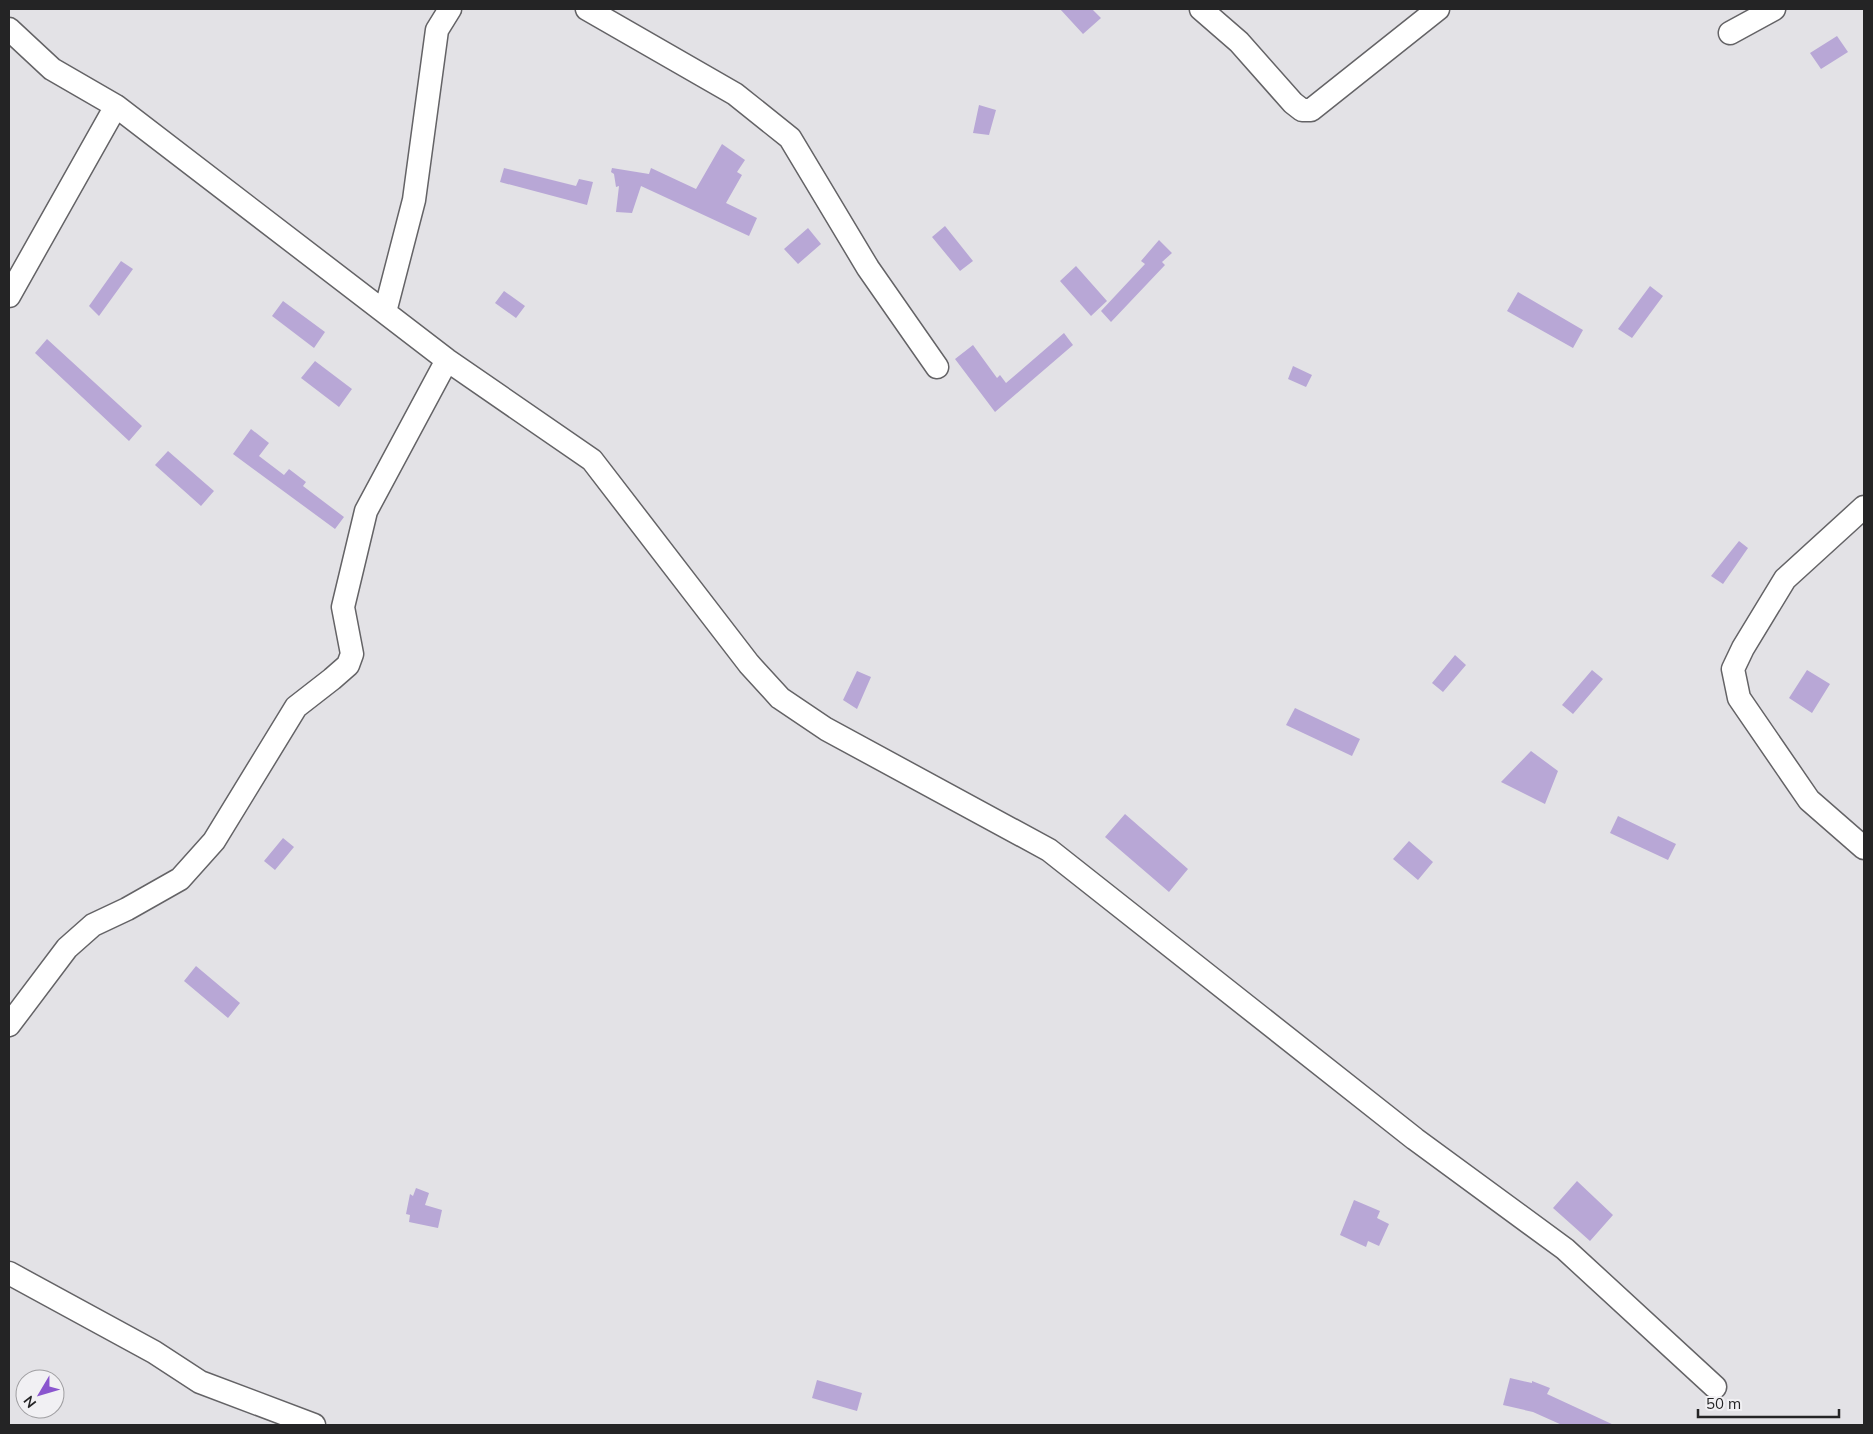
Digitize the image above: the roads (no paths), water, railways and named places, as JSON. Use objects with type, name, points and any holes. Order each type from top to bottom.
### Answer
[{"type":"street","points":[[385,312],[414,200],[437,30],[450,9]]},
{"type":"street","points":[[587,9],[735,94],[790,138],[868,268],[937,367]]},
{"type":"street","points":[[1201,9],[1239,42],[1293,103],[1302,110],[1311,110],[1438,9]]},
{"type":"street","points":[[1730,33],[1774,9]]},
{"type":"street","points":[[9,30],[52,69],[116,106],[447,360],[592,460],[749,664],[780,698],[826,729],[1049,850],[1415,1139],[1565,1249],[1715,1387]]},
{"type":"street","points":[[9,296],[116,106]]},
{"type":"street","points":[[9,1025],[67,948],[93,925],[128,909],[180,879],[214,841],[296,707],[348,665],[352,654],[343,607],[366,511],[447,360]]},
{"type":"street","points":[[1864,507],[1785,580],[1733,669],[1739,698],[1809,800],[1864,848]]},
{"type":"street","points":[[9,1272],[154,1352],[200,1382],[314,1425]]}]
